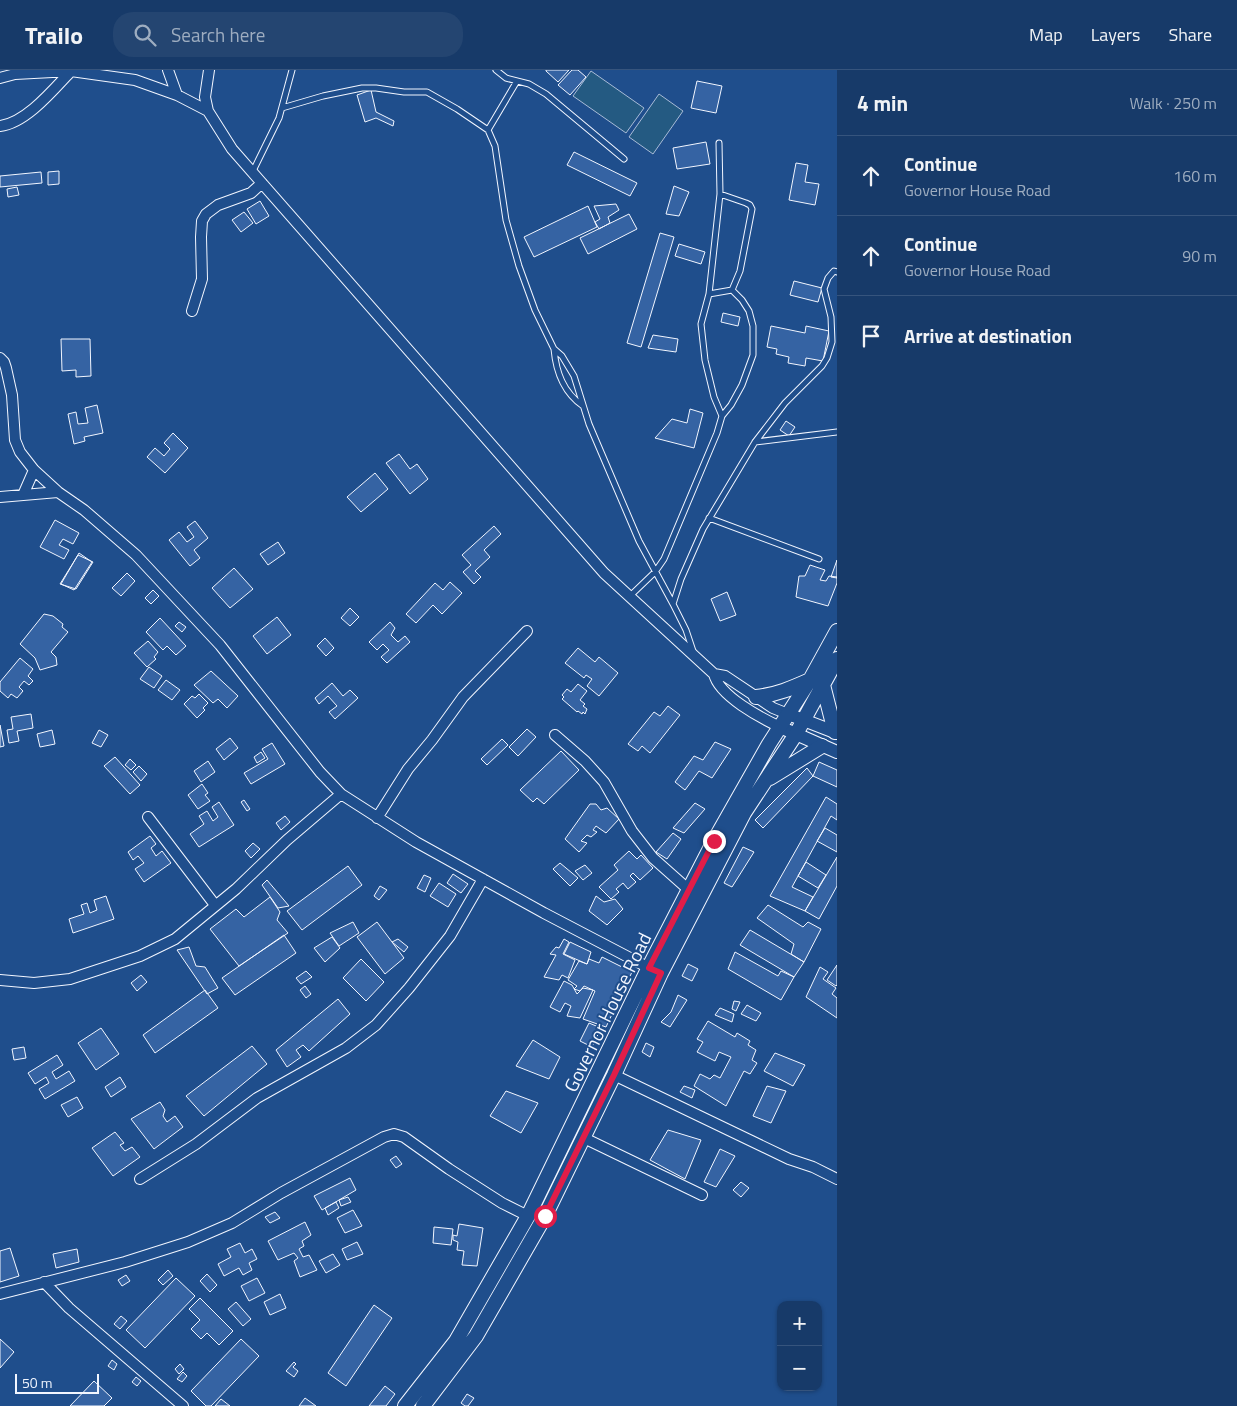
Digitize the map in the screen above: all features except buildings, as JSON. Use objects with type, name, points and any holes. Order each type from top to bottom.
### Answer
[{"type":"main road","name":"Governor House Road","points":[[405,1406],[456,1341],[528,1216],[655,970],[744,813],[796,734],[837,630]]},
{"type":"main road","name":"Governor House Road","points":[[423,1406],[476,1336],[545,1216],[614,1075],[689,890],[764,752],[788,714],[837,659]]},
{"type":"main road","points":[[756,697],[777,694],[817,682],[836,733]]},
{"type":"main road","points":[[765,782],[822,746]]},
{"type":"street","points":[[168,70],[177,95]]},
{"type":"street","points":[[209,70],[205,96],[208,110],[232,149],[604,573],[714,674],[718,684],[740,705],[759,717],[837,752]]},
{"type":"street","points":[[0,126],[12,124],[20,119],[50,93],[71,71]]},
{"type":"street","points":[[0,78],[12,72],[71,71],[135,80],[177,95],[208,110]]},
{"type":"street","points":[[192,311],[202,279],[202,221],[206,214],[218,205],[251,193],[262,183]]},
{"type":"street","points":[[0,358],[6,368],[12,395],[15,440],[20,452],[34,470],[58,492],[84,510],[136,555],[220,645],[320,772],[341,794],[416,842],[544,914],[655,970]]},
{"type":"street","points":[[23,495],[34,470]]},
{"type":"street","points":[[0,497],[58,492]]},
{"type":"street","points":[[377,818],[408,769],[463,697],[527,631]]},
{"type":"street","points":[[714,674],[725,676],[773,708],[836,733]]},
{"type":"street","points":[[556,735],[604,782],[632,831],[653,858],[689,890]]},
{"type":"street","points":[[0,980],[34,982],[70,979],[140,956],[175,939],[236,889],[287,840],[341,794]]},
{"type":"street","points":[[148,817],[215,905]]},
{"type":"street","points":[[140,1179],[196,1144],[257,1098],[346,1048],[376,1025],[409,988],[450,936],[483,879]]},
{"type":"street","points":[[614,1075],[790,1159],[813,1167],[837,1179]]},
{"type":"street","points":[[0,1294],[125,1262],[188,1242],[232,1223],[281,1193],[384,1137],[394,1134],[404,1136],[456,1174],[502,1203],[528,1216]]},
{"type":"street","points":[[584,1138],[702,1195]]},
{"type":"street","points":[[44,1282],[69,1308],[183,1406]]},
{"type":"lane","points":[[252,172],[279,118],[292,70]]},
{"type":"lane","points":[[496,70],[506,78],[529,84],[546,94],[624,159]]},
{"type":"lane","points":[[488,130],[516,81]]},
{"type":"lane","points":[[282,108],[323,96],[362,88],[427,92],[458,109],[488,130],[495,146],[506,220],[519,266],[535,310],[554,349],[556,366],[560,377],[574,400],[583,406]]},
{"type":"lane","points":[[719,143],[720,194],[709,294],[700,324],[714,397],[722,416]]},
{"type":"lane","points":[[720,194],[746,203],[752,209],[740,271],[732,290]]},
{"type":"lane","points":[[673,604],[703,528],[754,442],[785,403],[822,366],[827,358],[832,342],[831,318],[824,289],[831,274],[834,271],[837,272]]},
{"type":"lane","points":[[709,294],[732,290]]},
{"type":"lane","points":[[630,597],[655,572],[664,559],[717,433],[722,416],[731,406],[742,385],[753,355],[753,326],[749,311],[732,290]]},
{"type":"lane","points":[[554,349],[562,356],[574,376],[583,406],[639,541],[686,630],[695,657]]},
{"type":"lane","points":[[754,442],[837,432]]},
{"type":"lane","points":[[709,518],[819,559]]},
{"type":"shaded area","points":[[591,71],[644,108],[626,133],[573,96]]},
{"type":"shaded area","points":[[659,94],[683,111],[653,154],[629,137]]},
{"type":"route","points":[[545,1216],[614,1075],[661,973],[649,968],[714,841]]}]
